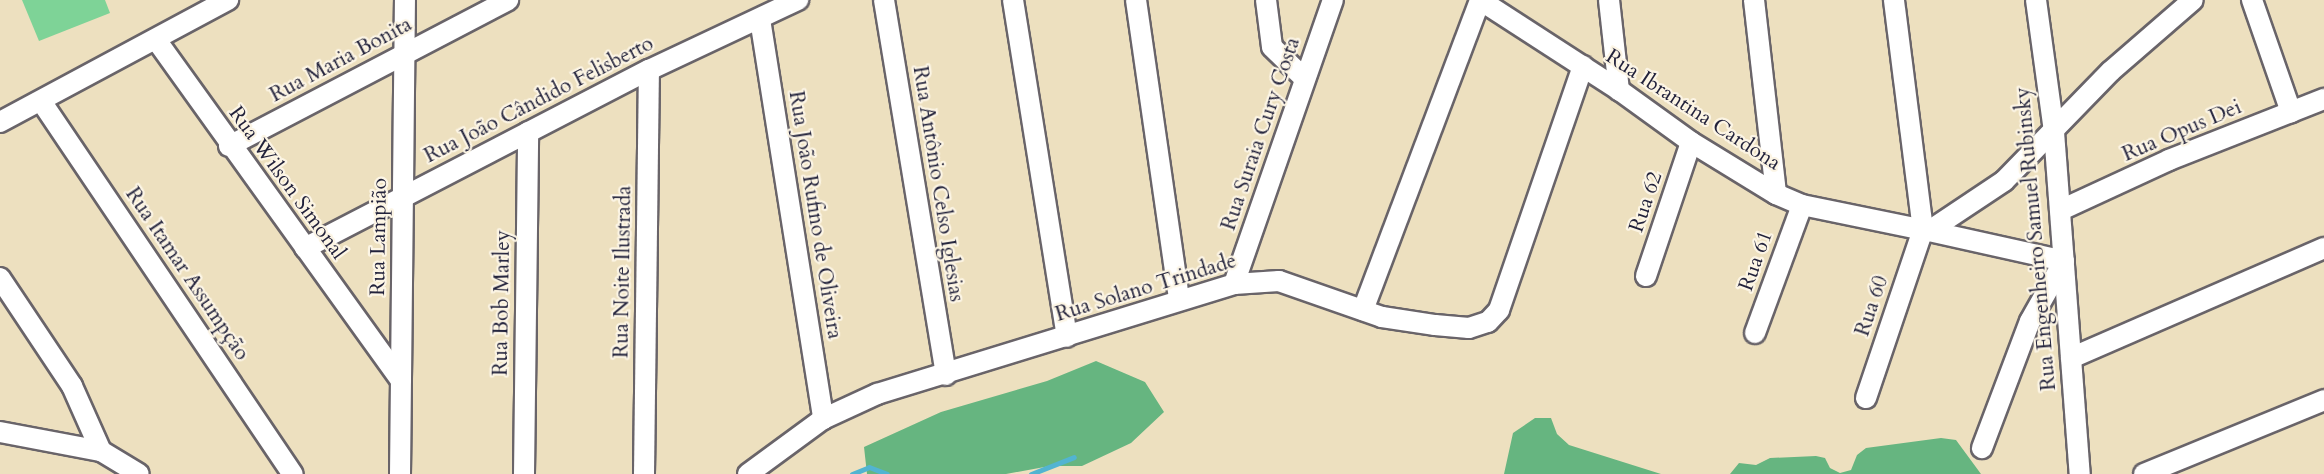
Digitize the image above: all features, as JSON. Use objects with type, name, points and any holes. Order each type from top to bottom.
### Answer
[{"type":"street","points":[[0,122],[157,41],[228,0]]},
{"type":"street","name":"Rua Lampião","points":[[400,474],[404,196],[402,55],[405,0]]},
{"type":"street","name":"Rua Maria Bonita","points":[[229,146],[508,0]]},
{"type":"street","name":"Rua João Cândido Felisberto","points":[[305,248],[649,70],[798,0]]},
{"type":"street","name":"Rua Antônio Celso Iglesias","points":[[884,0],[946,375]]},
{"type":"street","points":[[1013,0],[1067,337]]},
{"type":"street","points":[[1136,0],[1179,300]]},
{"type":"street","points":[[1266,0],[1272,47],[1304,78]]},
{"type":"street","name":"Rua Suraia Cury Costa","points":[[1234,284],[1333,0]]},
{"type":"street","points":[[1363,310],[1480,0]]},
{"type":"street","name":"Rua Ibrantina Cardona","points":[[1480,0],[1619,90],[1691,142],[1776,194],[1802,205],[2064,261]]},
{"type":"street","points":[[1609,0],[1619,90]]},
{"type":"street","points":[[1754,0],[1776,194]]},
{"type":"street","points":[[1894,0],[1926,230],[2004,181],[2176,6],[2193,0]]},
{"type":"street","name":"Rua Engenheiro Samuel Rubinsky","points":[[2036,0],[2054,132],[2080,474]]},
{"type":"street","points":[[2252,0],[2291,112]]},
{"type":"street","name":"Rua João Rufino de Oliveira","points":[[760,19],[823,419]]},
{"type":"street","name":"Rua Wilson Simonal","points":[[157,41],[229,146],[401,381]]},
{"type":"street","name":"Rua Solano Trindade","points":[[748,474],[823,419],[876,394],[946,375],[1234,284],[1258,280],[1287,282],[1383,317],[1469,328],[1494,317],[1583,66]]},
{"type":"street","name":"Rua Noite Ilustrada","points":[[644,474],[649,70]]},
{"type":"street","name":"Rua Opus Dei","points":[[2061,210],[2169,160],[2324,99]]},
{"type":"street","name":"Rua Itamar Assumpção","points":[[41,101],[293,474]]},
{"type":"street","name":"Rua Bob Marley","points":[[524,474],[528,132]]},
{"type":"street","name":"Rua 62","points":[[1646,276],[1691,142]]},
{"type":"street","name":"Rua 61","points":[[1755,333],[1802,205]]},
{"type":"street","name":"Rua 60","points":[[1866,398],[1926,230]]},
{"type":"street","points":[[2071,358],[2324,248]]},
{"type":"street","points":[[1982,448],[2030,321],[2064,261]]},
{"type":"street","points":[[0,278],[72,386],[101,451]]},
{"type":"street","points":[[2144,474],[2324,400]]},
{"type":"street","points":[[0,432],[101,451],[139,474]]},
{"type":"green space","points":[[22,0],[105,0],[110,13],[39,41]]},
{"type":"green space","points":[[1096,361],[1145,382],[1164,412],[1131,443],[1082,466],[1050,466],[1006,474],[867,474],[864,447],[941,412],[1047,381]]},
{"type":"green space","points":[[1535,418],[1551,418],[1557,434],[1569,445],[1661,474],[1504,474],[1513,433]]},
{"type":"green space","points":[[1941,438],[1956,440],[1981,474],[1730,474],[1739,463],[1756,465],[1770,458],[1816,456],[1825,458],[1830,468],[1840,473],[1851,470],[1857,455],[1866,448]]},
{"type":"waterway","points":[[1031,474],[1074,457]]},
{"type":"waterway","points":[[852,474],[869,467],[887,474]]}]
